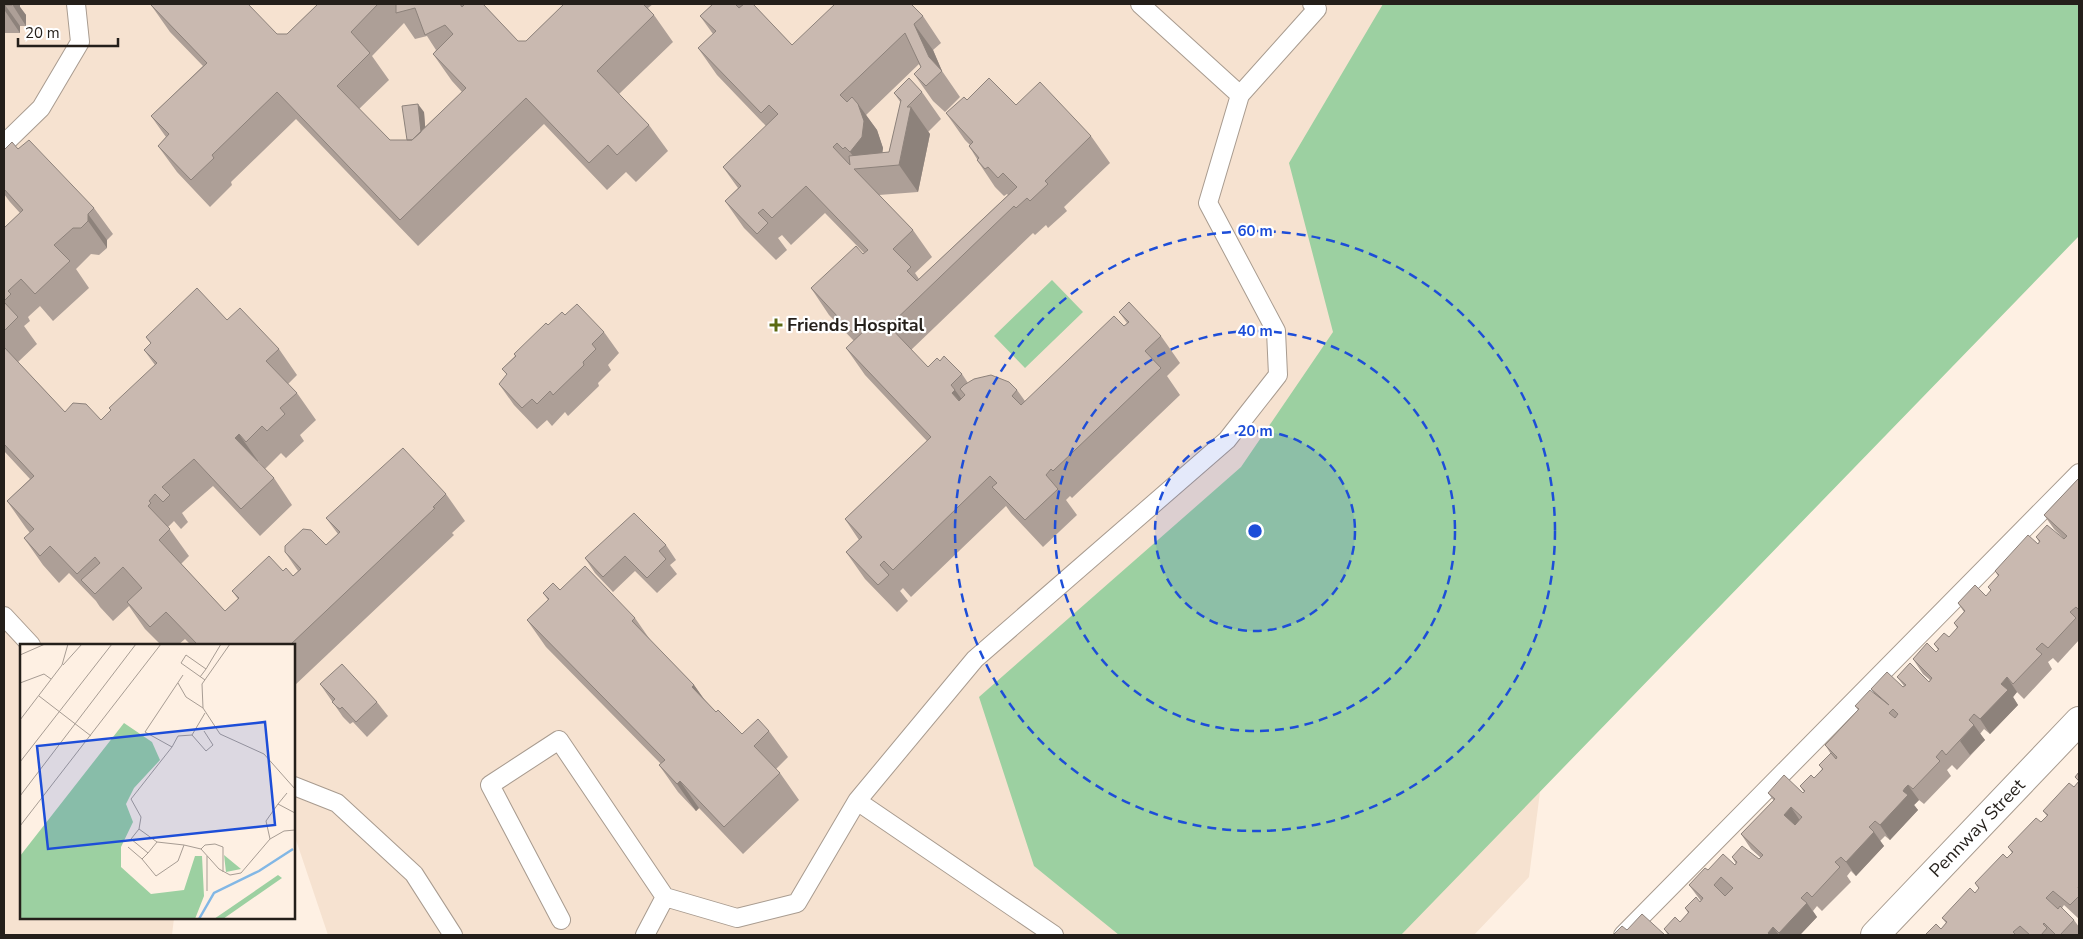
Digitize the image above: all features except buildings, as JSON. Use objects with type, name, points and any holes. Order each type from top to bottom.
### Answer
[{"type":"street","name":"Pennway Street","points":[[1876,935],[2079,721]]},
{"type":"lane","points":[[4,144],[42,108],[80,42],[76,4]]},
{"type":"lane","points":[[1140,4],[1240,95]]},
{"type":"lane","points":[[561,920],[490,785],[560,740],[665,898],[736,918],[797,903],[857,801],[975,659],[1227,440],[1278,375],[1276,331],[1208,203],[1240,95],[1317,9],[1312,4]]},
{"type":"lane","points":[[1623,935],[2079,473]]},
{"type":"lane","points":[[4,616],[30,644]]},
{"type":"lane","points":[[295,786],[337,803],[414,874],[453,935]]},
{"type":"lane","points":[[857,801],[1054,935]]},
{"type":"lane","points":[[645,935],[665,898]]},
{"type":"shaded area","name":"Friends Hospital","points":[[4,4],[1518,4],[1566,591],[1529,877],[1474,935],[328,935],[295,837],[295,644],[20,644],[20,919],[174,919],[172,935],[4,935]]},
{"type":"green space","points":[[1383,4],[2079,4],[2079,236],[1401,935],[1119,935],[1034,866],[979,697],[1241,467],[1333,332],[1289,163]]},
{"type":"green space","points":[[1052,280],[1083,312],[1025,368],[994,336]]},
{"type":"place","name":"Friends Hospital","points":[[776,325]]}]
